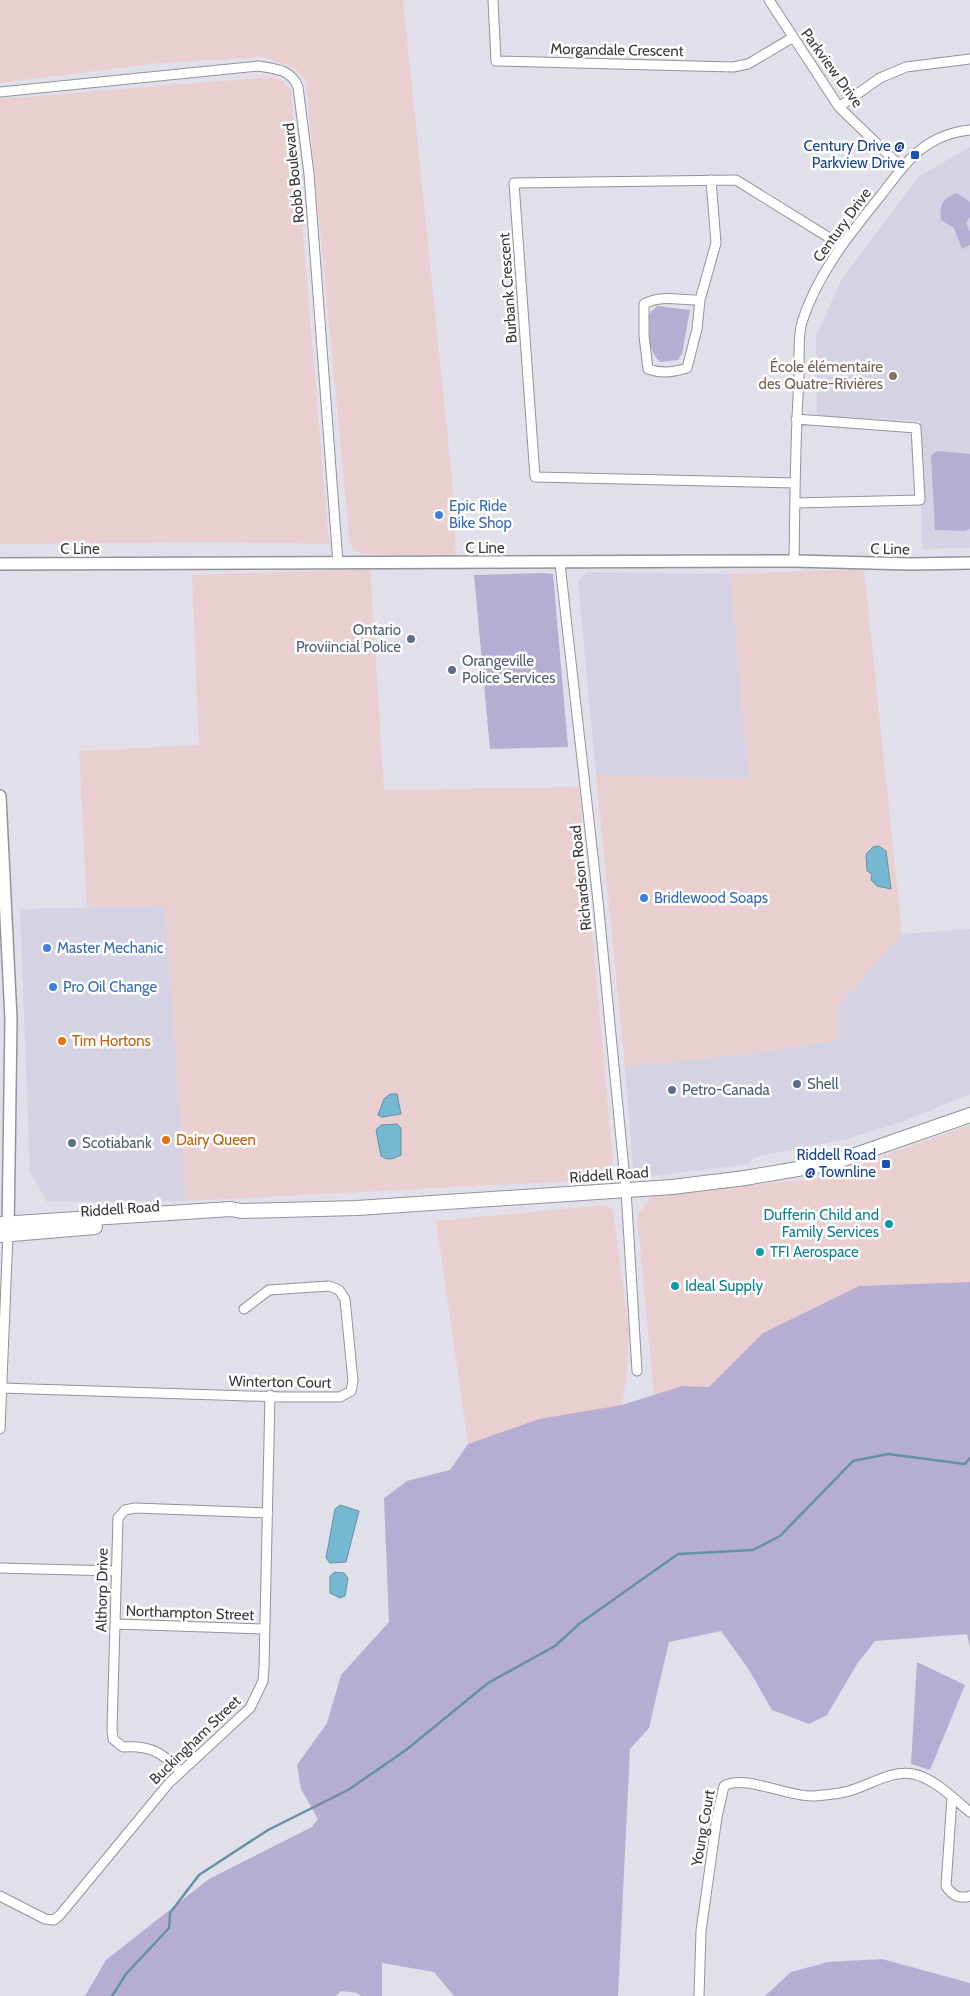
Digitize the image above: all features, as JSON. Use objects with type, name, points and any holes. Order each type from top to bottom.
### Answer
[{"type":"main road","name":"Riddell Road","points":[[4,1229],[231,1209],[241,1211],[357,1208],[626,1190],[745,1178],[832,1163],[970,1115]]},
{"type":"street","name":"Morgandale Crescent","points":[[493,0],[496,61],[733,67],[748,64],[792,38]]},
{"type":"street","name":"Parkview Drive","points":[[769,0],[792,38],[839,107],[902,168]]},
{"type":"street","points":[[839,107],[880,78],[906,67],[970,59]]},
{"type":"street","name":"Robb Boulevard","points":[[0,92],[258,66],[279,69],[295,78],[298,87],[310,174],[338,563]]},
{"type":"street","name":"Century Drive","points":[[794,561],[796,419],[802,324],[817,286],[841,245],[902,168],[924,145],[950,132],[970,130]]},
{"type":"street","points":[[700,300],[684,301],[666,298],[651,300],[644,304],[644,336],[648,369],[656,372],[673,372],[687,368],[697,329],[700,300],[716,243],[711,180]]},
{"type":"street","name":"Burbank Crescent","points":[[795,483],[535,477],[514,183],[736,180],[841,245]]},
{"type":"street","points":[[795,503],[920,500],[916,428],[796,419]]},
{"type":"street","name":"C Line","points":[[0,564],[560,564],[794,561],[970,563]]},
{"type":"street","name":"Richardson Road","points":[[560,564],[598,900],[626,1190],[637,1371]]},
{"type":"street","points":[[0,796],[12,1019],[4,1229],[0,1429]]},
{"type":"street","name":"Winterton Court","points":[[1,1388],[340,1397],[351,1391],[353,1381],[345,1299],[339,1290],[329,1286],[269,1290],[244,1309]]},
{"type":"street","name":"Buckingham Street","points":[[0,1896],[45,1919],[54,1920],[150,1804],[180,1771],[250,1708],[263,1681],[270,1395]]},
{"type":"street","name":"Althorp Drive","points":[[180,1771],[160,1754],[150,1749],[139,1746],[123,1747],[114,1739],[112,1730],[118,1518],[126,1510],[135,1508],[268,1513]]},
{"type":"street","points":[[0,1568],[115,1571]]},
{"type":"street","name":"Northampton Street","points":[[116,1624],[264,1629]]},
{"type":"street","name":"Young Court","points":[[699,1996],[701,1931],[717,1817],[724,1786],[732,1782],[742,1782],[792,1794],[826,1795],[853,1790],[890,1775],[904,1772],[915,1774],[931,1782],[970,1812]]},
{"type":"street","points":[[952,1798],[946,1886],[952,1894],[960,1898],[970,1896]]},
{"type":"shaded area","points":[[0,0],[403,0],[452,479],[456,556],[363,554],[354,550],[350,544],[306,82],[296,69],[264,57],[160,63],[0,83]]},
{"type":"shaded area","points":[[272,77],[283,81],[291,91],[329,544],[220,542],[0,544],[0,99]]},
{"type":"shaded area","name":"École élémentaire des Quatre-Rivières","points":[[970,147],[970,548],[922,549],[920,421],[817,416],[816,337],[841,280],[919,176]]},
{"type":"shaded area","points":[[957,193],[970,202],[970,217],[966,223],[970,232],[970,245],[962,249],[954,228],[941,220],[941,206],[943,202],[948,197]]},
{"type":"shaded area","points":[[657,306],[690,310],[682,354],[678,360],[661,362],[653,352],[650,340],[649,314]]},
{"type":"shaded area","points":[[937,451],[970,454],[970,529],[965,531],[935,530],[931,456]]},
{"type":"shaded area","points":[[370,569],[384,790],[579,787],[613,1161],[606,1173],[594,1180],[186,1201],[165,906],[87,907],[79,751],[199,745],[192,575]]},
{"type":"shaded area","points":[[864,569],[902,934],[838,1006],[838,1040],[748,1054],[625,1066],[596,775],[749,779],[730,574]]},
{"type":"shaded area","points":[[587,572],[730,574],[749,779],[596,775],[578,581]]},
{"type":"shaded area","points":[[553,574],[568,747],[490,749],[474,575]]},
{"type":"shaded area","points":[[165,906],[186,1201],[47,1202],[30,1172],[20,909]]},
{"type":"shaded area","points":[[970,929],[970,1094],[902,1122],[847,1139],[755,1157],[748,1164],[653,1176],[633,1168],[625,1066],[748,1054],[837,1040],[838,1006],[902,934]]},
{"type":"shaded area","points":[[970,1125],[970,1282],[859,1286],[763,1333],[709,1387],[679,1387],[654,1395],[637,1215],[654,1194],[818,1179]]},
{"type":"shaded area","points":[[604,1205],[613,1210],[629,1333],[627,1374],[622,1405],[468,1444],[436,1221]]},
{"type":"shaded area","points":[[970,1282],[970,1648],[967,1634],[875,1641],[857,1664],[827,1715],[809,1724],[772,1710],[749,1670],[721,1631],[669,1642],[649,1728],[630,1749],[618,1996],[454,1996],[434,1972],[382,1963],[382,1996],[361,1996],[357,1993],[341,1991],[336,1996],[85,1996],[106,1960],[209,1879],[312,1827],[318,1819],[301,1789],[297,1765],[327,1723],[341,1675],[389,1622],[384,1498],[407,1481],[450,1470],[468,1444],[539,1419],[622,1405],[682,1386],[709,1387],[763,1333],[859,1286]]},
{"type":"shaded area","points":[[917,1662],[965,1685],[930,1770],[911,1764]]},
{"type":"shaded area","points":[[882,1959],[970,1983],[970,1996],[765,1996],[791,1972],[828,1962]]},
{"type":"water","points":[[879,846],[886,851],[891,889],[877,886],[871,880],[872,874],[867,871],[866,854],[873,847]]},
{"type":"water","points":[[390,1094],[397,1094],[401,1114],[382,1117],[378,1115],[384,1099]]},
{"type":"water","points":[[397,1124],[401,1128],[401,1155],[386,1159],[381,1156],[376,1130],[381,1125]]},
{"type":"water","points":[[340,1505],[359,1511],[346,1562],[330,1563],[326,1558],[335,1509]]},
{"type":"water","points":[[335,1572],[344,1573],[348,1578],[345,1596],[340,1598],[330,1593],[330,1576]]},
{"type":"waterway","points":[[112,1996],[126,1974],[169,1928],[170,1913],[199,1875],[268,1830],[348,1790],[406,1750],[488,1683],[555,1646],[579,1624],[678,1554],[753,1550],[780,1536],[853,1461],[888,1454],[965,1464],[970,1458]]},
{"type":"place","name":"Century Drive @ Parkview Drive","points":[[915,155]]},
{"type":"place","name":"École élémentaire des Quatre-Rivières","points":[[893,376]]},
{"type":"place","name":"Epic Ride Bike Shop","points":[[439,515]]},
{"type":"place","name":"Ontario Proviincial Police","points":[[411,639]]},
{"type":"place","name":"Orangeville Police Services","points":[[452,670]]},
{"type":"place","name":"Bridlewood Soaps","points":[[644,898]]},
{"type":"place","name":"Master Mechanic","points":[[47,948]]},
{"type":"place","name":"Pro Oil Change","points":[[53,987]]},
{"type":"place","name":"Tim Hortons","points":[[62,1041]]},
{"type":"place","name":"Shell","points":[[797,1084]]},
{"type":"place","name":"Petro-Canada","points":[[672,1090]]},
{"type":"place","name":"Dairy Queen","points":[[166,1140]]},
{"type":"place","name":"Scotiabank","points":[[72,1143]]},
{"type":"place","name":"Riddell Road @ Townline","points":[[886,1164]]},
{"type":"place","name":"Dufferin Child and Family Services","points":[[889,1224]]},
{"type":"place","name":"TFI Aerospace","points":[[760,1252]]},
{"type":"place","name":"Ideal Supply","points":[[675,1286]]}]
